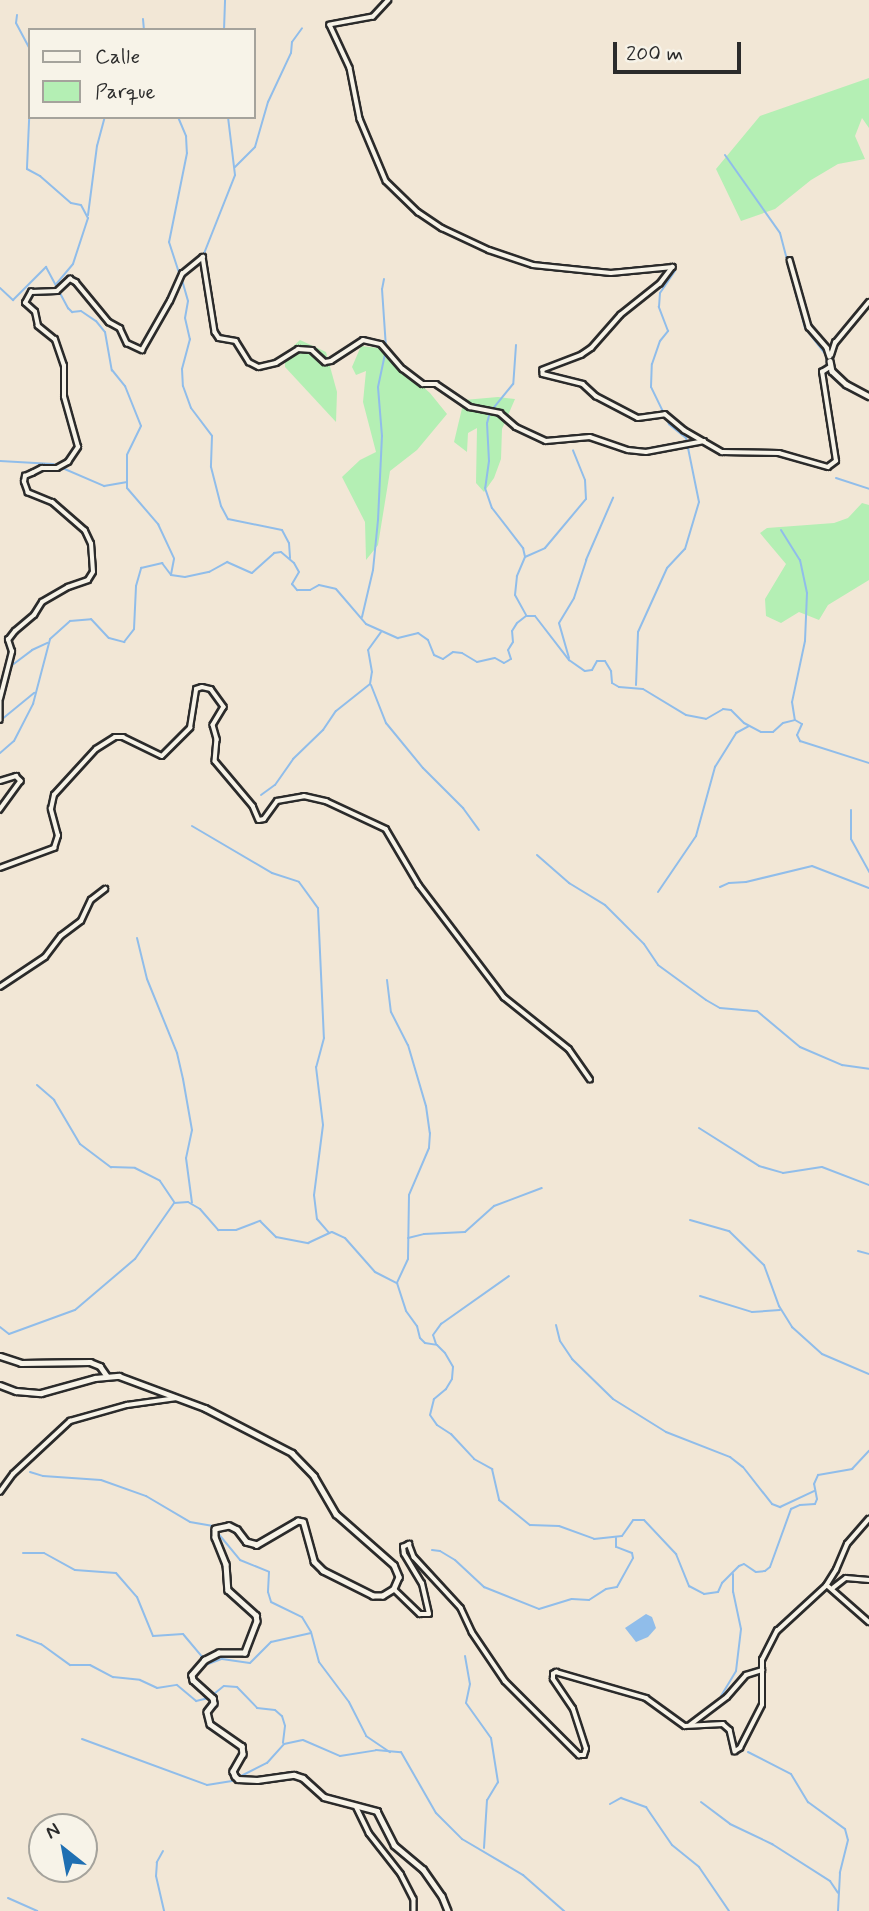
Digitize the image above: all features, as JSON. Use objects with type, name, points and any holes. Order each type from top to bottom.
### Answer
[{"type":"street","points":[[388,0],[373,17],[330,24],[350,68],[360,119],[386,181],[418,212],[442,228],[489,250],[533,265],[611,273],[673,267],[660,284],[621,315],[592,348],[582,355],[543,370],[543,374],[583,384],[596,396],[638,418],[667,415],[684,430],[733,455],[779,453],[815,466],[831,467],[836,461],[822,372],[830,367]]},
{"type":"street","points":[[0,720],[0,700],[12,652],[8,640],[34,615],[43,602],[68,587],[88,580],[93,572],[91,544],[85,531],[53,503],[28,493],[24,482],[25,476],[42,468],[57,468],[68,461],[78,447],[64,397],[64,366],[55,340],[38,326],[35,312],[24,303],[31,292],[57,290],[70,279],[76,282],[109,322],[120,328],[127,343],[142,350],[182,274],[203,257],[215,332],[219,338],[236,341],[249,362],[259,367],[276,363],[298,349],[312,350],[324,362],[331,361],[363,340],[381,344],[403,369],[423,384],[436,384],[462,403],[500,413],[516,427],[546,441],[590,437],[636,452],[646,452],[704,441]]},
{"type":"street","points":[[789,260],[809,327],[827,348],[830,367],[845,384],[869,396]]},
{"type":"street","points":[[830,359],[835,343],[869,302]]},
{"type":"street","points":[[0,868],[54,848],[58,836],[51,809],[54,795],[96,749],[114,737],[123,737],[162,756],[190,728],[196,689],[211,689],[224,706],[213,725],[217,739],[215,761],[253,806],[259,820],[264,819],[277,801],[304,796],[326,801],[386,829],[419,885],[495,987],[519,1011],[569,1049],[590,1079]]},
{"type":"street","points":[[0,781],[16,776],[21,781],[0,810]]},
{"type":"street","points":[[0,987],[45,957],[61,936],[81,921],[91,900],[105,889]]},
{"type":"street","points":[[0,1356],[21,1363],[90,1362],[100,1366],[107,1376]]},
{"type":"street","points":[[0,1385],[16,1391],[41,1393],[107,1376],[132,1379],[267,1438],[302,1461],[336,1514],[398,1571],[394,1589],[383,1596],[373,1595],[323,1571],[314,1562],[303,1522],[298,1521],[257,1545],[246,1542],[237,1530],[221,1526],[213,1533],[226,1564],[229,1590],[257,1620],[245,1653],[219,1653],[205,1660],[192,1675],[193,1680],[213,1698],[214,1703],[207,1712],[210,1724],[242,1746],[243,1754],[233,1771],[235,1776],[239,1779],[257,1780],[294,1775],[324,1797],[377,1811],[394,1845],[423,1869],[442,1896],[447,1911]]},
{"type":"street","points":[[0,1492],[13,1474],[70,1421],[127,1405],[179,1398]]},
{"type":"street","points":[[394,1589],[420,1614],[429,1614],[422,1584],[403,1549],[404,1545],[408,1544],[414,1557],[461,1608],[472,1632],[505,1681],[579,1755],[584,1755],[586,1749],[573,1709],[553,1679],[556,1672],[646,1698],[689,1727],[723,1724],[730,1730],[733,1749],[738,1751],[762,1705],[762,1660],[777,1631],[827,1585],[846,1544],[869,1519]]},
{"type":"street","points":[[833,1588],[846,1578],[869,1580]]},
{"type":"street","points":[[827,1585],[869,1622]]},
{"type":"street","points":[[689,1727],[727,1697],[746,1675],[762,1670]]},
{"type":"street","points":[[356,1806],[369,1833],[401,1874],[414,1899],[414,1911]]},
{"type":"green space","points":[[869,78],[869,128],[862,118],[855,136],[865,159],[838,164],[811,180],[775,209],[741,221],[716,169],[760,116]]},
{"type":"green space","points":[[300,340],[326,352],[337,392],[336,422],[285,367],[285,354]]},
{"type":"green space","points":[[361,346],[378,348],[430,393],[447,414],[417,450],[390,471],[378,545],[366,560],[365,522],[342,477],[360,460],[376,452],[363,402],[366,371],[356,375],[352,367]]},
{"type":"green space","points":[[498,397],[515,399],[502,429],[501,459],[494,478],[484,492],[476,483],[477,428],[468,433],[467,452],[454,442],[464,400]]},
{"type":"green space","points":[[862,503],[869,505],[869,580],[828,605],[819,620],[799,612],[781,623],[766,616],[765,599],[786,564],[760,533],[767,528],[834,523],[848,518]]},
{"type":"water","points":[[646,1614],[652,1617],[656,1628],[648,1637],[636,1642],[625,1628]]},
{"type":"waterway","points":[[224,28],[225,0]]},
{"type":"waterway","points":[[17,15],[16,23],[28,45]]},
{"type":"waterway","points":[[143,19],[144,28]]},
{"type":"waterway","points":[[235,167],[255,147],[268,102],[291,53],[292,42],[302,28]]},
{"type":"waterway","points":[[29,119],[27,169],[40,176],[71,203],[81,205],[88,218],[73,264],[57,283]]},
{"type":"waterway","points":[[88,215],[97,146],[104,119]]},
{"type":"waterway","points":[[179,119],[186,136],[187,153],[169,242],[180,275]]},
{"type":"waterway","points":[[203,256],[235,175],[228,119]]},
{"type":"waterway","points":[[725,155],[780,233],[805,328],[826,355],[829,374],[844,388],[869,399]]},
{"type":"waterway","points":[[0,288],[13,300],[46,267],[68,308],[72,312],[81,311],[96,321],[105,332],[112,370],[125,386],[141,426],[127,455],[127,488],[158,524],[174,559],[171,575]]},
{"type":"waterway","points":[[636,685],[638,632],[667,568],[685,549],[699,502],[686,438],[669,424],[651,387],[652,364],[660,341],[668,331],[659,307],[660,293],[675,271]]},
{"type":"waterway","points":[[384,279],[382,289],[386,347]]},
{"type":"waterway","points":[[182,280],[188,301],[185,318],[190,339],[182,369],[183,386],[191,408],[212,436],[211,467],[221,506],[228,519],[282,530],[289,543],[290,558]]},
{"type":"waterway","points":[[516,345],[513,384],[490,412],[487,423],[489,461],[485,488],[492,508],[523,548],[525,557],[517,576],[515,595],[526,615]]},
{"type":"waterway","points":[[362,617],[373,570],[378,520],[382,436],[378,387],[385,353]]},
{"type":"waterway","points":[[525,557],[545,548],[586,499],[585,480],[573,450]]},
{"type":"waterway","points":[[0,461],[53,464],[104,486],[126,482]]},
{"type":"waterway","points":[[836,478],[869,489]]},
{"type":"waterway","points":[[569,658],[559,623],[574,598],[586,560],[613,498]]},
{"type":"waterway","points":[[781,530],[800,560],[807,593],[805,641],[792,702],[795,720]]},
{"type":"waterway","points":[[0,753],[14,741],[33,704],[50,639],[70,621],[91,619],[109,638],[124,642],[134,629],[136,586],[141,568],[162,563],[171,575],[185,577],[209,572],[227,562],[252,573],[274,553],[281,552],[294,563],[299,572],[292,584],[297,590],[310,590],[319,585],[336,589],[366,624],[398,638],[418,633],[428,640],[434,655],[443,659],[453,652],[462,653],[477,662],[495,658],[504,663],[511,659],[508,650],[513,642],[512,631],[517,623],[526,616],[535,616],[569,660],[585,671],[592,670],[597,661],[605,661],[611,671],[612,683],[619,687],[643,689],[686,715],[706,719],[723,709],[731,710],[744,723],[761,732],[773,732],[783,723],[795,720],[802,724],[797,735],[800,741],[869,763]]},
{"type":"waterway","points":[[261,795],[275,785],[293,759],[323,730],[336,711],[370,684],[372,672],[368,650],[381,632]]},
{"type":"waterway","points":[[11,666],[32,650],[47,643]]},
{"type":"waterway","points":[[371,685],[386,723],[423,768],[463,808],[479,830]]},
{"type":"waterway","points":[[1,720],[34,693]]},
{"type":"waterway","points":[[658,892],[696,836],[715,767],[736,733],[749,726]]},
{"type":"waterway","points":[[851,810],[851,839],[869,872]]},
{"type":"waterway","points":[[192,826],[272,873],[299,882],[318,908],[324,1038],[316,1067],[323,1125],[314,1195],[317,1219],[329,1233]]},
{"type":"waterway","points":[[537,855],[569,883],[605,905],[644,944],[658,965],[706,1000],[720,1008],[757,1011],[800,1047],[842,1065],[869,1069]]},
{"type":"waterway","points":[[720,887],[812,866],[869,888]]},
{"type":"waterway","points":[[137,938],[147,979],[177,1053],[183,1079],[192,1130],[186,1158],[192,1203]]},
{"type":"waterway","points":[[387,980],[391,1012],[408,1045],[426,1106],[430,1133],[429,1148],[409,1195],[408,1259],[397,1283]]},
{"type":"waterway","points":[[37,1085],[54,1100],[80,1144],[111,1167],[135,1168],[160,1181],[174,1202]]},
{"type":"waterway","points":[[699,1128],[759,1166],[783,1173],[822,1167],[869,1185]]},
{"type":"waterway","points":[[408,1238],[424,1234],[465,1232],[494,1206],[542,1188]]},
{"type":"waterway","points":[[0,1327],[9,1334],[75,1310],[135,1259],[174,1203],[188,1202],[200,1209],[218,1230],[236,1230],[260,1221],[276,1237],[308,1243],[332,1232],[345,1238],[375,1272],[397,1283],[406,1311],[417,1326],[420,1338],[425,1343],[437,1345],[445,1353],[453,1367],[452,1379],[446,1389],[434,1399],[430,1415],[437,1425],[451,1434],[474,1459],[492,1469],[499,1500],[530,1525],[559,1526],[594,1539],[622,1536],[633,1520],[644,1520],[676,1554],[689,1586],[704,1594],[718,1592],[722,1583],[739,1566],[744,1564],[756,1572],[770,1567],[791,1509],[815,1504],[817,1499],[814,1484],[818,1475],[852,1469],[869,1451]]},
{"type":"waterway","points":[[690,1220],[729,1231],[764,1265],[779,1306],[792,1327],[822,1354],[869,1374]]},
{"type":"waterway","points":[[858,1251],[869,1254]]},
{"type":"waterway","points":[[436,1344],[433,1335],[441,1324],[509,1276]]},
{"type":"waterway","points":[[700,1296],[752,1312],[780,1310]]},
{"type":"waterway","points":[[556,1325],[560,1341],[572,1359],[613,1399],[666,1432],[730,1457],[743,1467],[772,1504],[780,1507],[814,1491]]},
{"type":"waterway","points":[[30,1472],[43,1476],[101,1480],[146,1496],[190,1522],[212,1526],[240,1560],[269,1572],[268,1592],[271,1602],[302,1617],[311,1632],[319,1662],[349,1702],[366,1736],[390,1752]]},
{"type":"waterway","points":[[432,1550],[440,1551],[455,1560],[484,1587],[539,1609],[572,1599],[589,1600],[606,1589],[617,1587],[633,1558],[632,1553],[616,1547],[616,1538]]},
{"type":"waterway","points":[[23,1553],[44,1553],[75,1570],[116,1573],[137,1597],[153,1636],[183,1634],[208,1664],[222,1659],[250,1663],[271,1642],[311,1633]]},
{"type":"waterway","points":[[721,1696],[736,1671],[741,1629],[733,1592],[733,1574]]},
{"type":"waterway","points":[[17,1635],[41,1644],[70,1665],[90,1665],[113,1677],[140,1680],[157,1688],[177,1685],[196,1701],[209,1698],[224,1686],[237,1687],[257,1708],[275,1710],[282,1716],[285,1726],[283,1743]]},
{"type":"waterway","points":[[465,1656],[470,1684],[466,1703],[491,1738],[498,1782],[487,1800],[484,1848]]},
{"type":"waterway","points":[[82,1739],[207,1785],[237,1780]]},
{"type":"waterway","points":[[241,1776],[267,1763],[284,1744],[303,1740],[340,1756],[376,1750],[401,1752],[436,1813],[462,1839],[523,1875],[564,1911]]},
{"type":"waterway","points":[[748,1752],[791,1774],[808,1802],[845,1829],[848,1840],[840,1873],[838,1911]]},
{"type":"waterway","points":[[610,1804],[621,1798],[646,1807],[672,1845],[699,1867],[729,1911]]},
{"type":"waterway","points":[[701,1802],[730,1824],[772,1844],[830,1881],[838,1893]]},
{"type":"waterway","points":[[163,1851],[157,1862],[156,1876],[164,1911]]},
{"type":"waterway","points":[[8,1898],[37,1911]]}]
